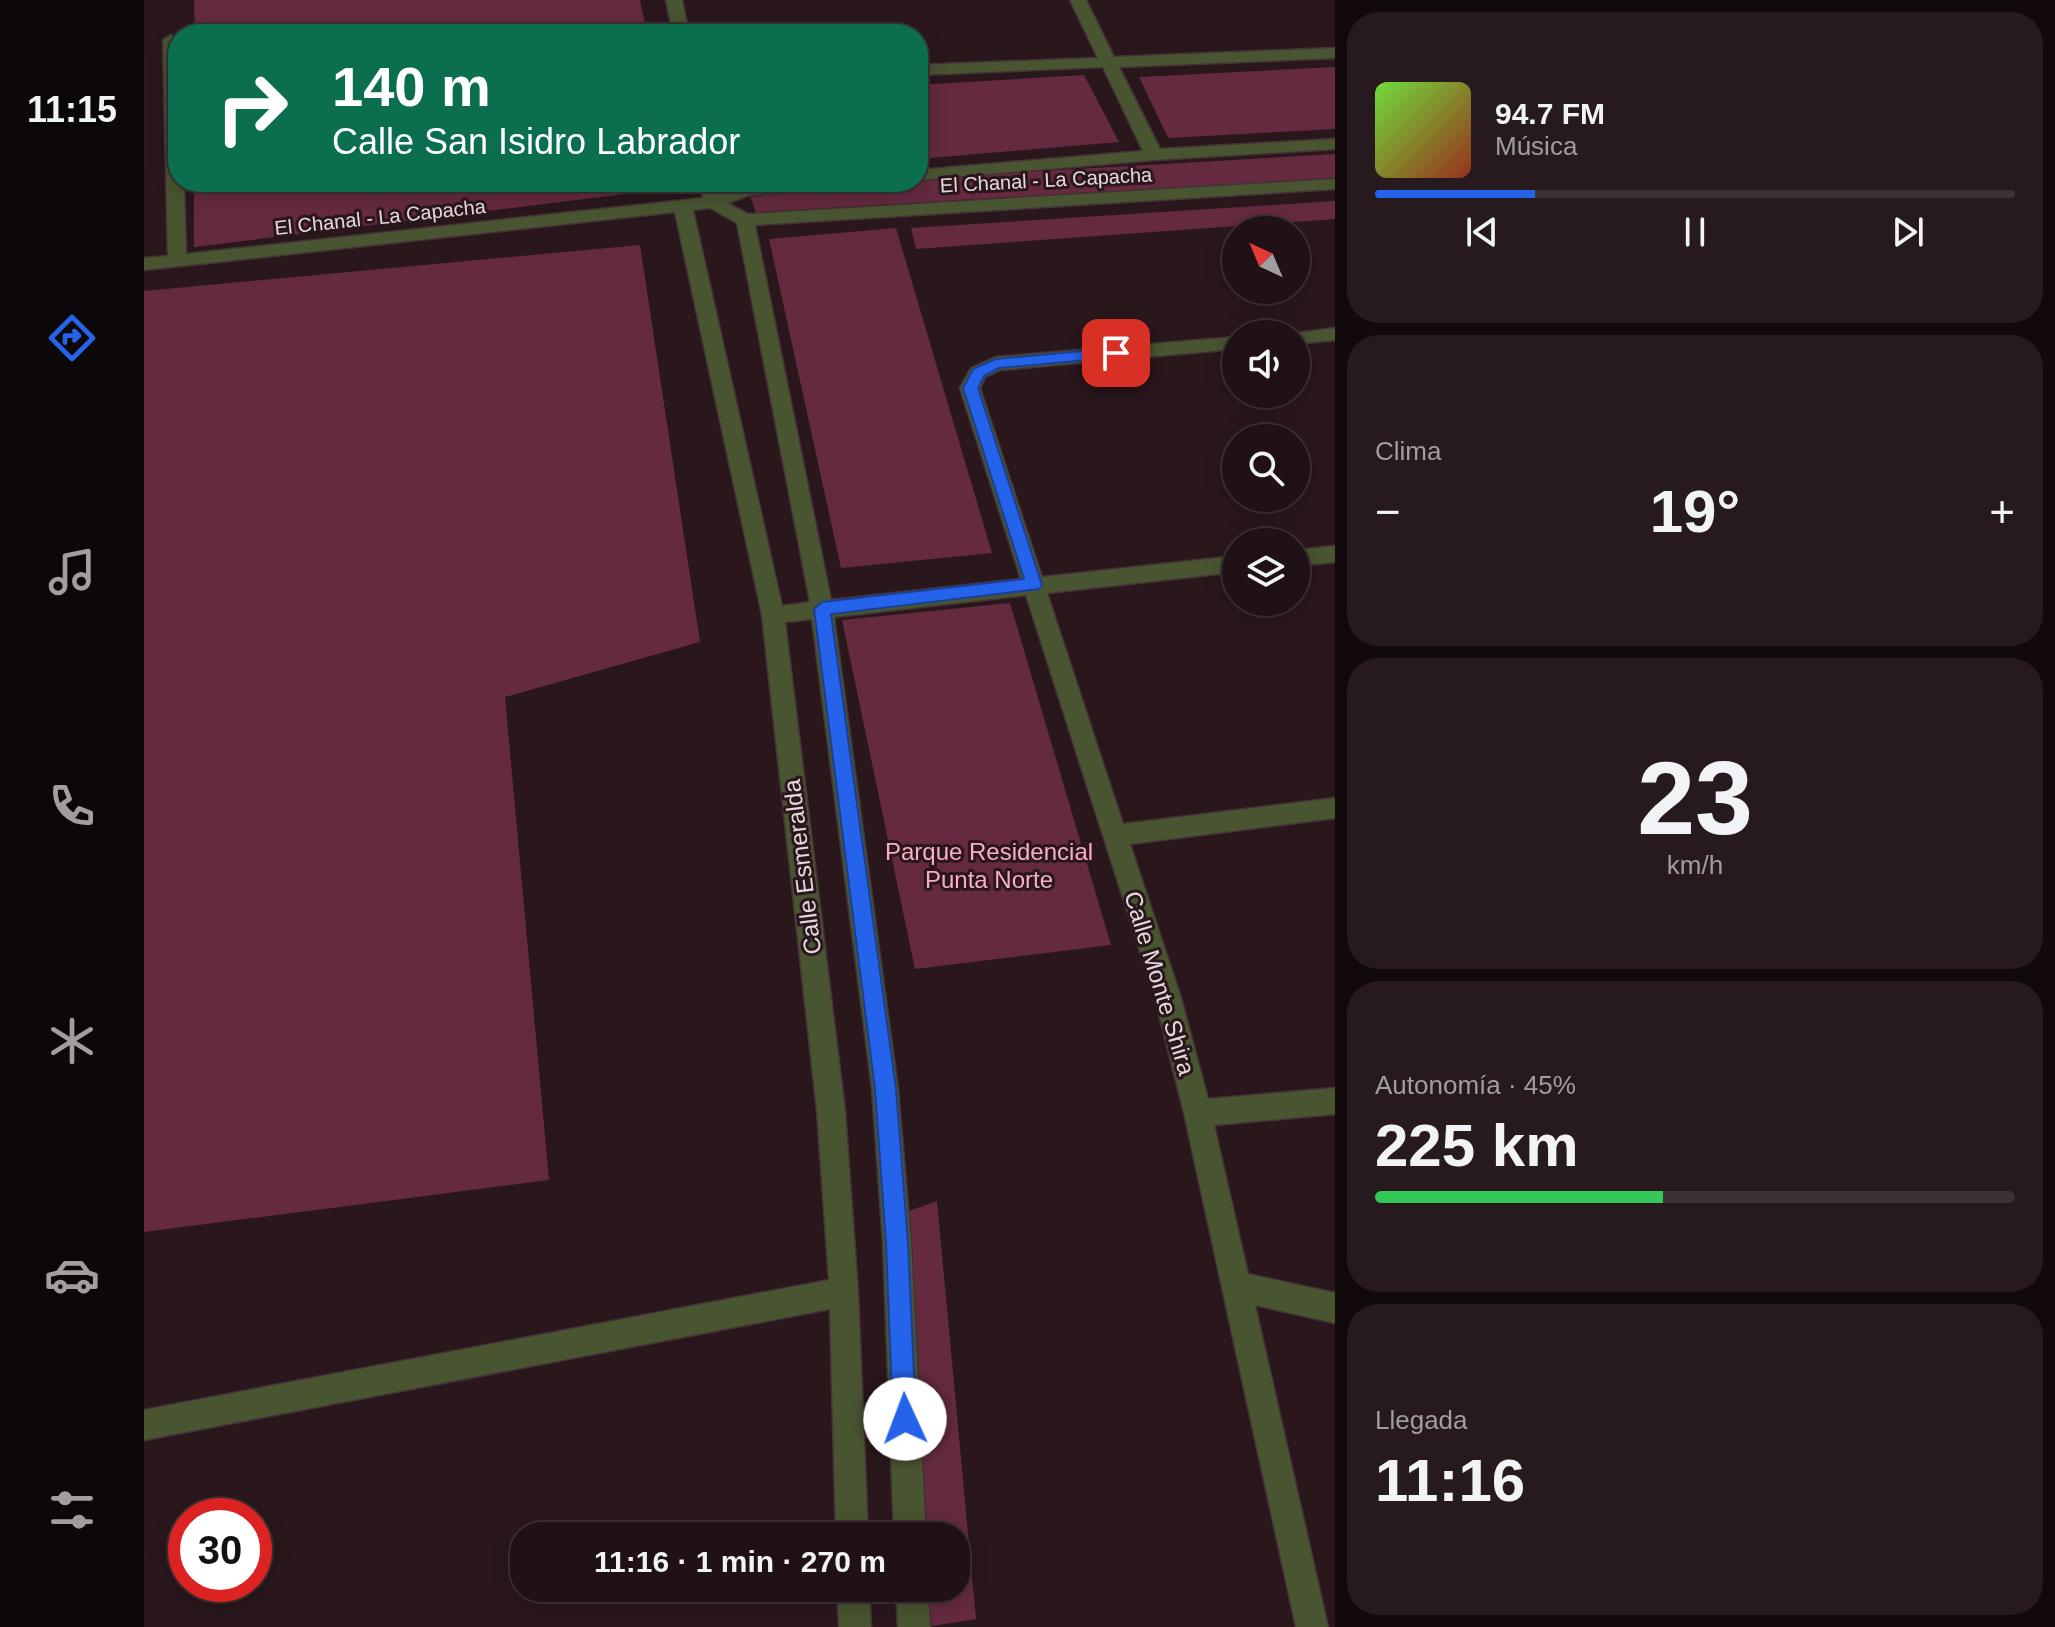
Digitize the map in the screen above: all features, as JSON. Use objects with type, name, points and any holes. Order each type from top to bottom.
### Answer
[{"type":"street","points":[[674,0],[679,24]]},
{"type":"street","points":[[1078,0],[1154,155]]},
{"type":"street","points":[[928,70],[1335,53]]},
{"type":"street","points":[[928,174],[1154,155],[1335,144]]},
{"type":"street","name":"El Chanal - La Capacha","points":[[745,220],[1335,184]]},
{"type":"street","points":[[175,192],[177,261]]},
{"type":"street","points":[[711,192],[713,202],[745,220],[822,609],[885,1089],[897,1243],[909,1522]]},
{"type":"street","name":"El Chanal - La Capacha","points":[[144,264],[683,206],[713,202],[742,192]]},
{"type":"street","name":"Calle Esmeralda","points":[[683,206],[773,615],[831,1111],[844,1292],[852,1522]]},
{"type":"street","points":[[1310,337],[1335,334]]},
{"type":"street","name":"Calle Monte Shira","points":[[1222,344],[996,364],[978,373],[970,388],[1168,998],[1198,1113],[1312,1627]]},
{"type":"street","points":[[1310,557],[1335,554]]},
{"type":"street","points":[[773,615],[1222,565]]},
{"type":"street","points":[[1115,835],[1335,808]]},
{"type":"street","points":[[1198,1113],[1335,1101]]},
{"type":"street","points":[[1236,1286],[1335,1308]]},
{"type":"street","points":[[144,1425],[844,1292]]},
{"type":"street","points":[[854,1602],[855,1627]]},
{"type":"street","points":[[913,1602],[914,1627]]},
{"type":"green space","points":[[194,0],[640,0],[645,24],[195,24]]},
{"type":"green space","points":[[1335,67],[1335,129],[1168,138],[1139,77]]},
{"type":"green space","points":[[1084,75],[1119,142],[928,158],[928,84]]},
{"type":"green space","points":[[1335,154],[1335,178],[756,212],[750,197],[802,192],[928,192],[928,180]]},
{"type":"green space","points":[[194,192],[641,192],[194,247]]},
{"type":"green space","points":[[1335,201],[1335,219],[1310,221],[1310,216],[1222,216],[1222,227],[916,249],[911,228]]},
{"type":"green space","points":[[896,228],[992,553],[841,568],[769,239]]},
{"type":"green space","points":[[640,245],[700,642],[505,697],[549,1180],[144,1232],[144,291]]},
{"type":"green space","name":"Parque Residencial Punta Norte","points":[[1010,603],[1111,945],[915,969],[842,620]]},
{"type":"green space","points":[[937,1201],[967,1522],[921,1522],[906,1212]]},
{"type":"green space","points":[[970,1555],[976,1619],[926,1627],[925,1602],[970,1602]]},
{"type":"route","points":[[905,1419],[897,1243],[885,1089],[822,609],[1034,585],[970,388],[978,373],[996,364],[1116,353]]}]
